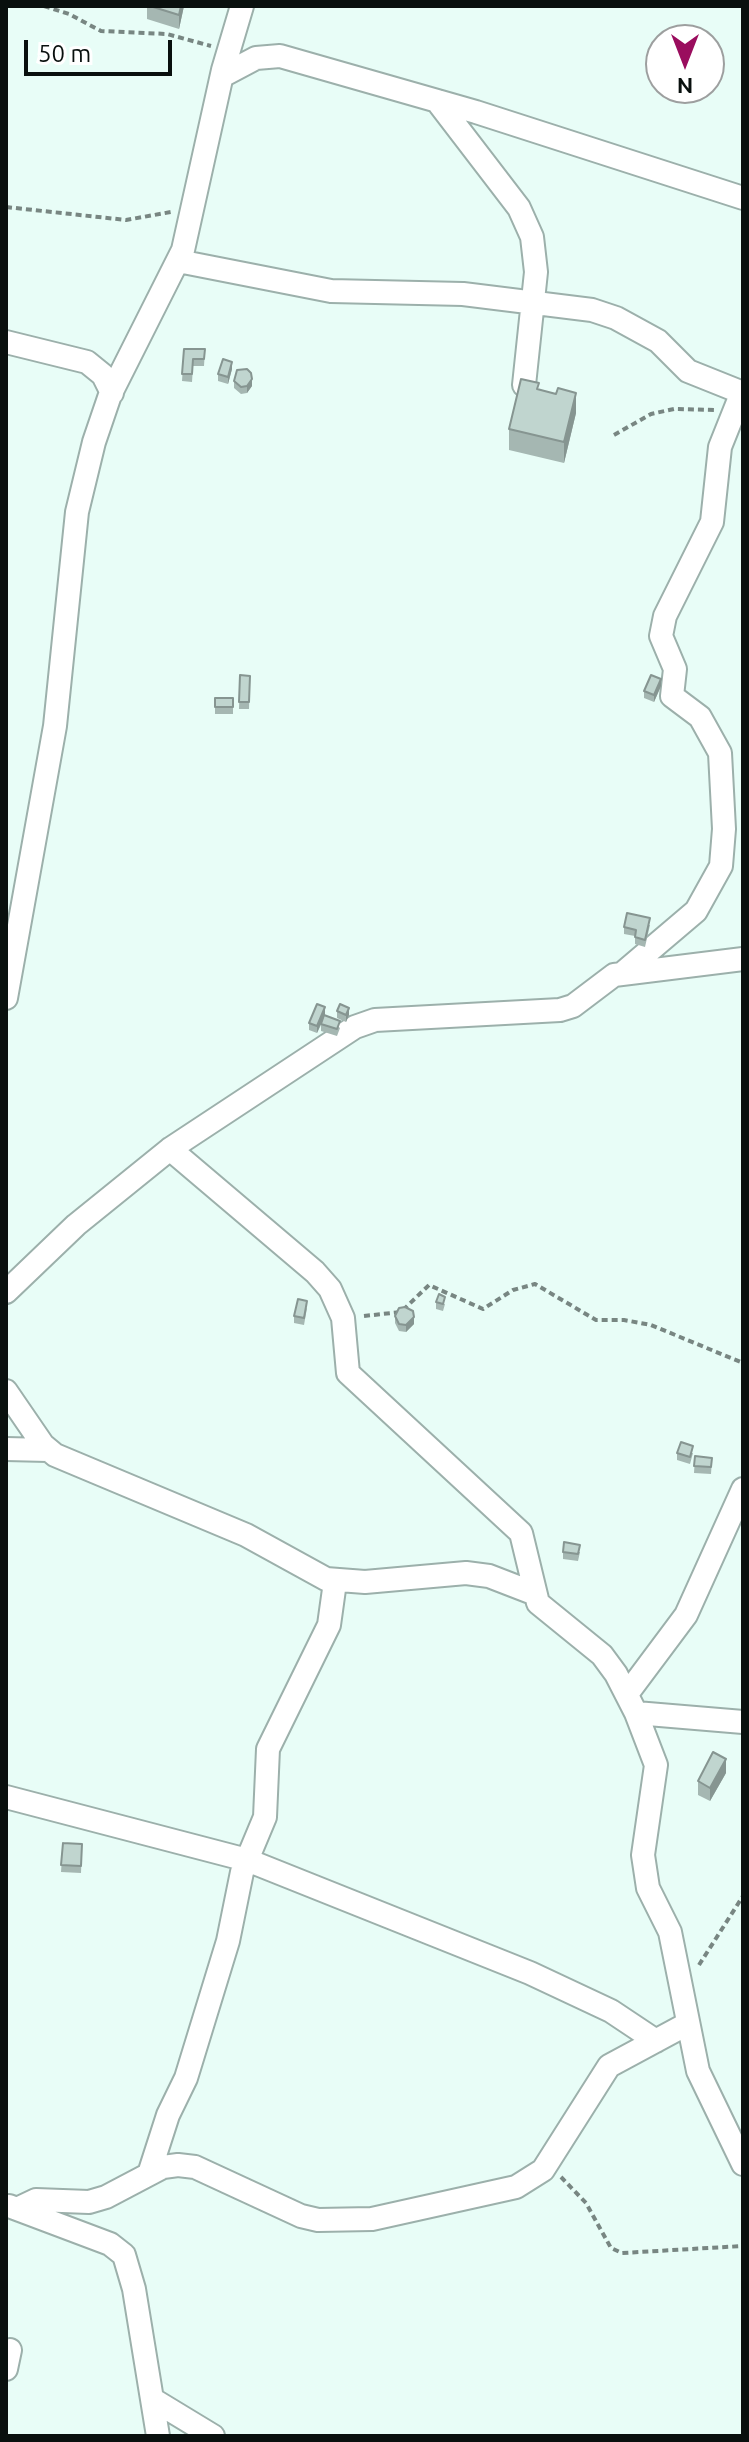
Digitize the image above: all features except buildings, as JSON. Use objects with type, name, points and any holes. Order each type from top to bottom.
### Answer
[{"type":"street","points":[[6,998],[55,726],[77,512],[94,442],[112,393],[178,261],[242,6]]},
{"type":"street","points":[[222,76],[256,58],[280,56],[437,101],[743,198]]},
{"type":"street","points":[[437,101],[519,208],[527,224],[534,250],[533,301],[524,385]]},
{"type":"street","points":[[178,261],[331,291],[421,296],[463,294],[533,301],[616,318],[664,345],[688,371],[743,392],[717,461],[712,522],[665,616],[661,636],[675,669],[672,696],[700,717],[720,753],[724,829],[721,866],[696,911],[623,973]]},
{"type":"street","points":[[6,342],[87,362],[103,375],[112,393]]},
{"type":"street","points":[[6,1292],[76,1225],[170,1149],[366,1023],[567,1009],[606,978],[623,973],[743,959]]},
{"type":"street","points":[[170,1149],[315,1272],[330,1289],[343,1318],[348,1373],[521,1533],[526,1541],[533,1593],[538,1603],[602,1655],[632,1704],[656,1765],[643,1868],[648,1888],[670,1932],[698,2071],[743,2164]]},
{"type":"street","points":[[6,1391],[48,1450]]},
{"type":"street","points":[[6,1449],[48,1450],[246,1535],[335,1582],[466,1573],[489,1576],[533,1593]]},
{"type":"street","points":[[632,1704],[686,1615],[743,1489]]},
{"type":"street","points":[[149,2174],[191,2063],[228,1941],[247,1860],[265,1817],[268,1749],[329,1625],[335,1582]]},
{"type":"street","points":[[632,1704],[743,1722]]},
{"type":"street","points":[[6,1797],[247,1860],[530,1973],[611,2011],[656,2041]]},
{"type":"street","points":[[11,2207],[36,2200],[89,2202],[106,2197],[163,2167],[195,2167],[301,2216],[343,2222],[372,2219],[516,2187],[543,2170],[602,2073],[687,2024]]},
{"type":"street","points":[[11,2207],[110,2244],[124,2255],[158,2436]]},
{"type":"street","points":[[152,2399],[213,2436]]},
{"type":"path","points":[[44,6],[69,14],[101,31],[167,34],[229,50]]},
{"type":"path","points":[[6,207],[126,220],[193,209]]},
{"type":"path","points":[[614,435],[635,420],[674,409],[697,408],[732,415]]},
{"type":"path","points":[[343,1318],[401,1312],[429,1285],[483,1309],[513,1290],[535,1284],[596,1320],[639,1321],[743,1363]]},
{"type":"path","points":[[684,1992],[743,1896]]},
{"type":"path","points":[[543,2170],[562,2178],[576,2189],[602,2237],[611,2248],[622,2253],[743,2246]]}]
